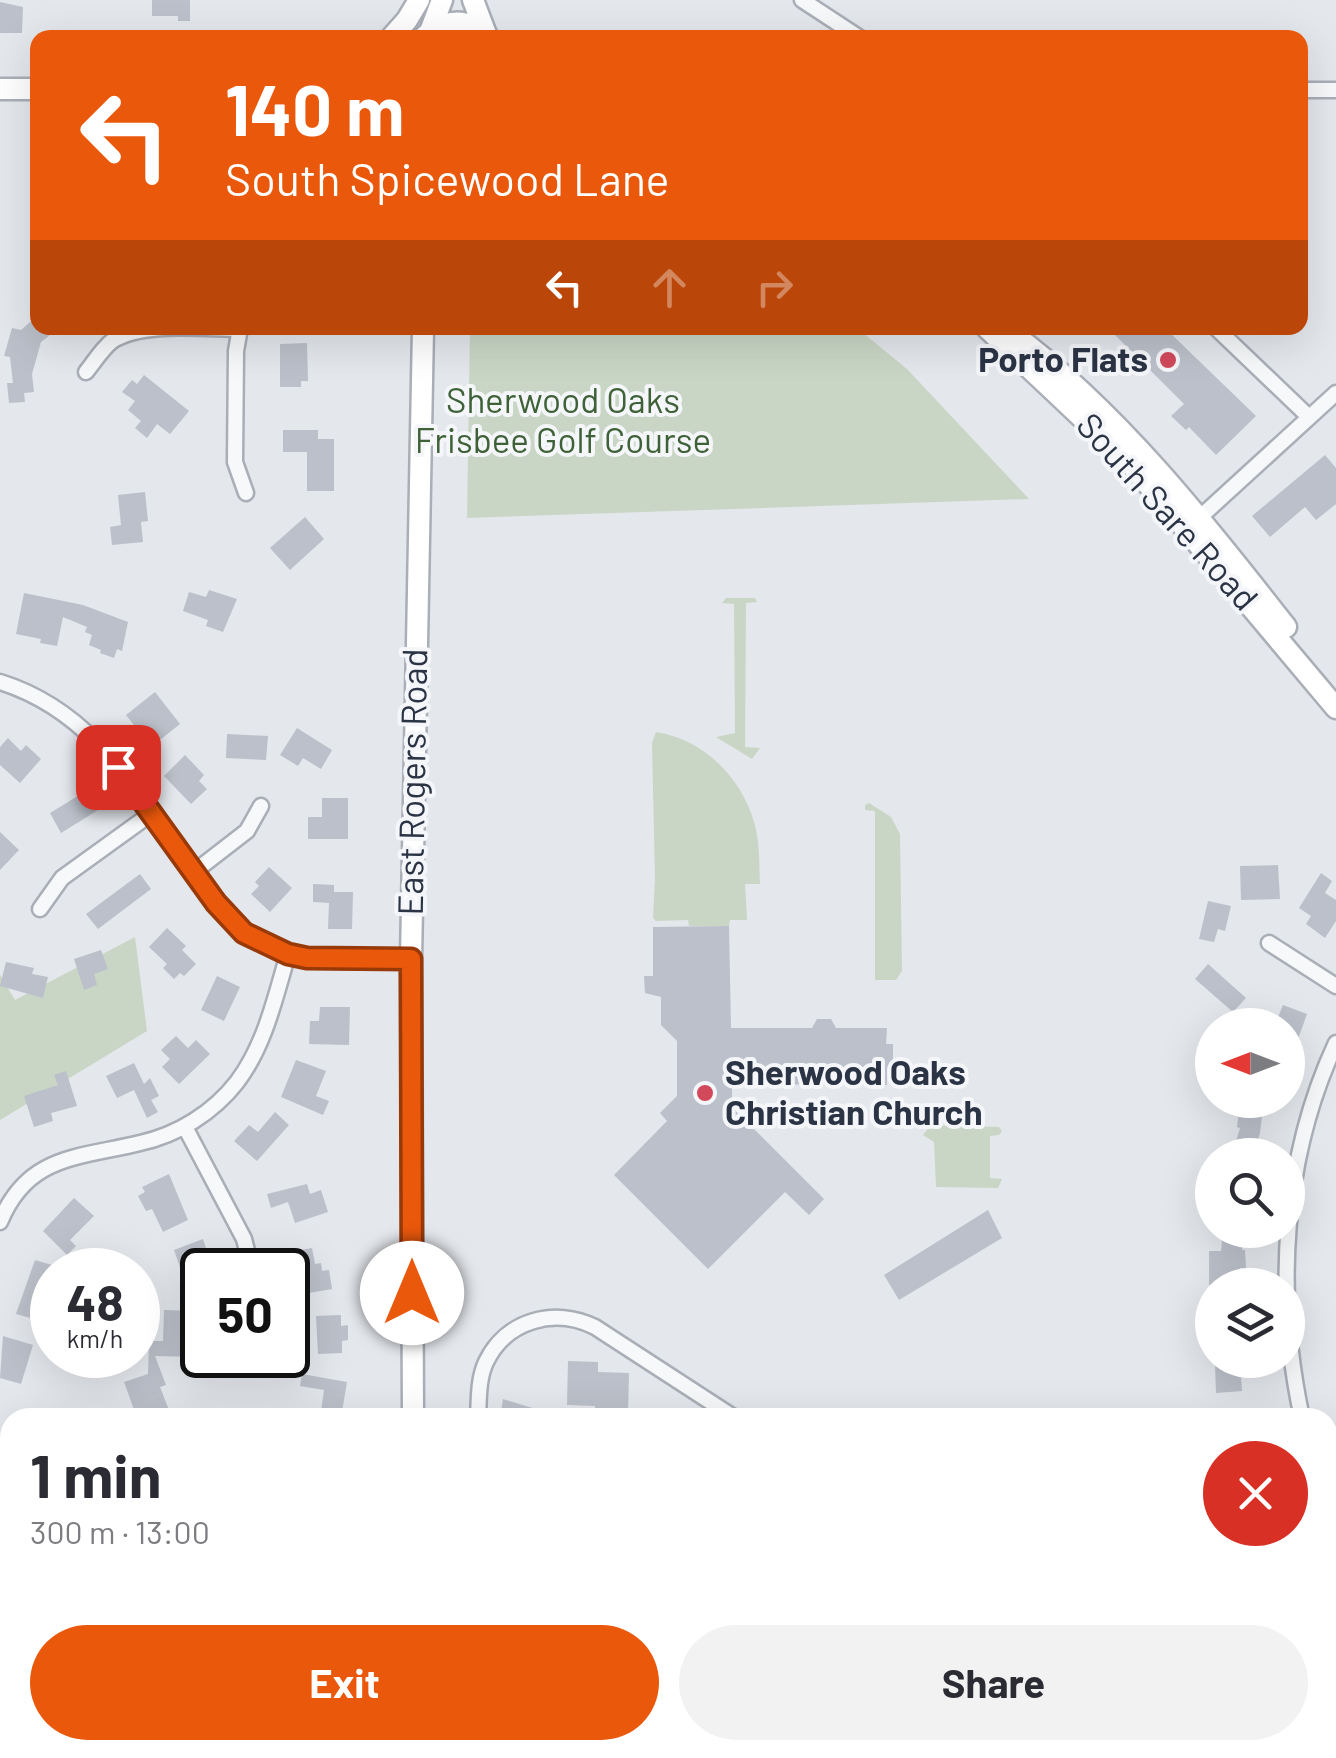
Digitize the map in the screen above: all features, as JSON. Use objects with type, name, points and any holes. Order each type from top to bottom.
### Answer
[{"type":"main road","points":[[398,30],[418,0]]},
{"type":"main road","points":[[427,30],[442,0]]},
{"type":"main road","points":[[472,0],[485,30]]},
{"type":"main road","points":[[436,30],[454,22],[466,22],[479,30]]},
{"type":"main road","points":[[0,89],[30,88]]},
{"type":"main road","name":"East Rogers Road","points":[[413,1408],[411,959],[423,335]]},
{"type":"main road","name":"South Sare Road","points":[[1007,335],[1131,464],[1336,708]]},
{"type":"main road","name":"South Sare Road","points":[[1009,335],[1062,375],[1146,456],[1336,691]]},
{"type":"street","points":[[802,0],[848,30]]},
{"type":"street","points":[[1308,90],[1336,90]]},
{"type":"street","points":[[86,372],[107,345],[124,335]]},
{"type":"street","points":[[239,335],[235,462],[246,493]]},
{"type":"street","points":[[1223,335],[1309,417]]},
{"type":"street","points":[[1197,520],[1336,393]]},
{"type":"street","points":[[0,682],[36,695],[78,723],[100,744],[237,927],[288,954],[329,960],[411,959]]},
{"type":"street","points":[[194,872],[248,831],[261,806]]},
{"type":"street","points":[[40,909],[62,878],[152,813]]},
{"type":"street","points":[[1268,943],[1336,986]]},
{"type":"street","points":[[0,1222],[24,1185],[56,1162],[139,1144],[185,1127],[220,1100],[246,1069],[263,1035],[288,954]]},
{"type":"street","points":[[1300,1408],[1290,1316],[1290,1194],[1303,1130],[1336,1043]]},
{"type":"street","points":[[185,1127],[246,1248]]},
{"type":"street","points":[[479,1408],[482,1374],[500,1342],[525,1324],[557,1317],[595,1326],[720,1408]]},
{"type":"green space","name":"Sherwood Oaks Frisbee Golf Course","points":[[470,335],[866,335],[907,369],[1029,499],[467,518]]},
{"type":"green space","points":[[726,598],[755,598],[757,602],[746,603],[745,747],[760,748],[752,759],[716,737],[735,733],[734,604],[722,603]]},
{"type":"green space","points":[[656,732],[689,743],[718,763],[748,806],[757,837],[760,884],[745,884],[747,920],[730,920],[729,926],[689,926],[688,920],[653,918],[652,743]]},
{"type":"green space","points":[[869,803],[891,817],[900,834],[902,971],[896,980],[875,980],[875,811],[865,810]]},
{"type":"green space","points":[[135,937],[147,1031],[0,1120],[0,975],[15,1000]]},
{"type":"green space","points":[[931,1125],[999,1127],[999,1135],[990,1136],[990,1178],[1002,1179],[998,1188],[936,1187],[934,1142],[923,1135]]},
{"type":"building","points":[[152,0],[190,0],[190,21],[178,21],[178,16],[152,16]]},
{"type":"building","points":[[0,2],[23,7],[22,33],[0,33]]},
{"type":"building","points":[[30,322],[30,335],[50,335],[41,342],[32,374],[34,392],[24,393],[25,402],[9,403],[7,383],[13,383],[10,357],[4,356],[12,328],[21,330]]},
{"type":"building","name":"Porto Flats","points":[[1115,335],[1172,335],[1256,416],[1216,455],[1189,427],[1186,430],[1171,416],[1184,404]]},
{"type":"building","points":[[307,343],[308,381],[301,381],[301,387],[280,387],[280,344]]},
{"type":"building","points":[[144,375],[189,411],[170,434],[157,424],[147,438],[135,428],[141,421],[128,410],[135,401],[122,392],[132,380],[137,384]]},
{"type":"building","points":[[283,430],[318,430],[318,439],[334,439],[334,491],[307,491],[307,452],[283,452]]},
{"type":"building","points":[[1325,455],[1336,468],[1336,504],[1316,520],[1305,507],[1270,537],[1252,516]]},
{"type":"building","points":[[145,492],[148,521],[141,522],[143,542],[112,545],[110,527],[121,525],[118,495]]},
{"type":"building","points":[[305,517],[324,539],[290,570],[270,548]]},
{"type":"building","points":[[209,590],[237,599],[223,632],[206,626],[208,620],[183,611],[189,592],[206,597]]},
{"type":"building","points":[[24,593],[83,605],[128,622],[122,651],[117,649],[114,658],[100,653],[101,650],[89,645],[92,635],[85,632],[87,627],[63,617],[57,646],[16,634]]},
{"type":"building","points":[[155,692],[180,724],[151,747],[126,715]]},
{"type":"building","points":[[297,728],[332,750],[321,769],[303,758],[298,766],[280,755]]},
{"type":"building","points":[[227,734],[268,736],[266,760],[226,758]]},
{"type":"building","points":[[8,738],[21,751],[26,745],[41,759],[20,783],[0,765],[0,747]]},
{"type":"building","points":[[185,755],[204,775],[199,781],[207,789],[191,804],[164,776]]},
{"type":"building","points":[[86,791],[98,810],[61,833],[50,813]]},
{"type":"building","points":[[322,798],[348,798],[348,839],[308,839],[308,817],[322,817]]},
{"type":"building","points":[[0,832],[19,850],[0,870]]},
{"type":"building","points":[[1278,865],[1280,899],[1241,900],[1240,866]]},
{"type":"building","points":[[269,867],[292,888],[270,912],[251,894],[259,886],[255,882]]},
{"type":"building","points":[[1321,873],[1332,881],[1325,893],[1336,900],[1336,921],[1325,938],[1306,924],[1311,916],[1299,908]]},
{"type":"building","points":[[140,874],[151,889],[98,929],[86,914]]},
{"type":"building","points":[[313,884],[334,885],[334,892],[353,892],[352,929],[328,929],[329,903],[313,902]]},
{"type":"building","points":[[1208,901],[1231,906],[1225,931],[1218,929],[1214,942],[1199,939]]},
{"type":"building","name":"Sherwood Oaks Christian Church","points":[[729,926],[731,1028],[812,1028],[817,1019],[831,1019],[836,1028],[887,1028],[886,1044],[893,1044],[893,1067],[887,1067],[887,1085],[732,1084],[732,1107],[824,1199],[809,1215],[785,1192],[708,1269],[614,1175],[667,1121],[660,1113],[677,1096],[677,1041],[661,1025],[661,997],[645,993],[644,976],[653,976],[653,927]]},
{"type":"building","points":[[167,928],[186,946],[182,950],[196,964],[184,976],[180,973],[174,979],[163,968],[167,964],[149,947]]},
{"type":"building","points":[[101,950],[108,969],[94,974],[97,985],[84,990],[74,959]]},
{"type":"building","points":[[6,962],[34,968],[32,974],[48,977],[43,998],[0,986]]},
{"type":"building","points":[[1208,964],[1246,998],[1237,1008],[1228,1008],[1195,979]]},
{"type":"building","points":[[217,976],[240,987],[224,1021],[201,1010]]},
{"type":"building","points":[[320,1007],[350,1007],[349,1045],[309,1044],[310,1021],[319,1021]]},
{"type":"building","points":[[176,1036],[188,1048],[196,1040],[210,1054],[179,1084],[162,1067],[170,1059],[161,1050]]},
{"type":"building","points":[[296,1060],[326,1071],[316,1096],[329,1101],[323,1115],[281,1097]]},
{"type":"building","points":[[134,1063],[144,1084],[150,1078],[159,1096],[151,1100],[158,1112],[147,1118],[134,1090],[117,1098],[106,1076]]},
{"type":"building","points":[[66,1071],[77,1106],[51,1113],[53,1121],[34,1127],[24,1096],[58,1085],[54,1075]]},
{"type":"building","points":[[275,1112],[289,1125],[257,1161],[234,1141],[249,1125],[258,1132]]},
{"type":"building","points":[[1238,1118],[1262,1118],[1258,1138],[1237,1138]]},
{"type":"building","points":[[169,1174],[188,1220],[163,1232],[152,1209],[146,1211],[138,1196],[145,1192],[142,1187]]},
{"type":"building","points":[[307,1184],[310,1194],[321,1190],[328,1212],[295,1223],[288,1202],[271,1208],[267,1194]]},
{"type":"building","points":[[74,1198],[94,1216],[70,1240],[74,1248],[60,1248],[43,1231]]},
{"type":"building","points":[[988,1210],[1002,1238],[899,1300],[884,1275]]},
{"type":"building","points":[[203,1239],[206,1248],[180,1248],[180,1267],[174,1250]]},
{"type":"building","points":[[310,1248],[315,1264],[321,1263],[322,1271],[329,1270],[332,1289],[310,1293]]},
{"type":"building","points":[[1242,1248],[1246,1268],[1209,1268],[1209,1251]]},
{"type":"building","points":[[30,1274],[30,1318],[16,1314]]},
{"type":"building","points":[[164,1310],[180,1311],[180,1357],[160,1356]]},
{"type":"building","points":[[341,1315],[341,1326],[348,1325],[348,1340],[342,1341],[342,1353],[318,1354],[316,1316]]},
{"type":"building","points":[[3,1336],[30,1344],[21,1384],[0,1378]]},
{"type":"building","points":[[568,1361],[598,1362],[598,1372],[629,1373],[628,1408],[567,1405]]},
{"type":"building","points":[[160,1369],[166,1385],[160,1387],[168,1408],[133,1408],[124,1382],[160,1378]]},
{"type":"building","points":[[310,1375],[347,1382],[343,1408],[321,1408],[324,1390],[300,1386],[301,1378]]},
{"type":"building","points":[[1215,1378],[1241,1378],[1242,1391],[1216,1393]]},
{"type":"building","points":[[503,1399],[532,1408],[502,1408]]},
{"type":"place","name":"Porto Flats","points":[[1168,360]]},
{"type":"place","name":"Sherwood Oaks Christian Church","points":[[705,1093]]},
{"type":"route","points":[[118,767],[216,903],[244,933],[288,954],[307,958],[411,959],[412,1293]]}]
